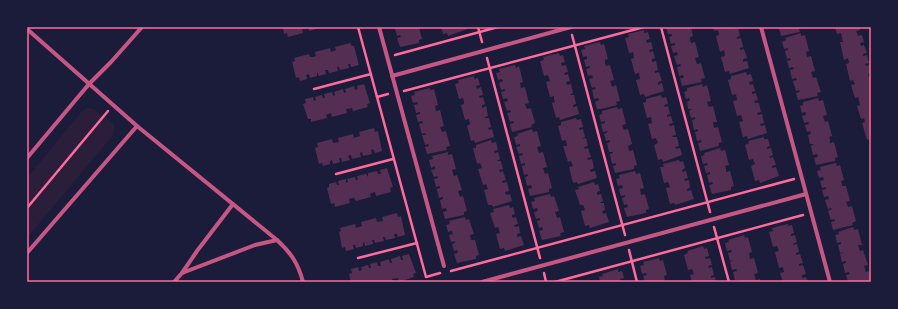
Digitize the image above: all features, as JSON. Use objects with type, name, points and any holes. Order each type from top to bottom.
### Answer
[{"type":"street","points":[[27,158],[89,84],[142,27]]},
{"type":"street","points":[[379,27],[444,266]]},
{"type":"street","points":[[392,76],[570,27]]},
{"type":"street","points":[[761,27],[830,282]]},
{"type":"street","points":[[27,29],[137,126],[277,240],[289,252],[295,261],[303,282]]},
{"type":"street","points":[[27,253],[137,126]]},
{"type":"street","points":[[482,282],[806,194]]},
{"type":"street","points":[[174,282],[233,204]]},
{"type":"street","points":[[182,273],[256,246],[277,240]]},
{"type":"path","points":[[358,27],[426,277],[794,179]]},
{"type":"path","points":[[478,27],[546,282]]},
{"type":"path","points":[[395,55],[498,27]]},
{"type":"path","points":[[570,27],[637,282]]},
{"type":"path","points":[[405,91],[644,27]]},
{"type":"path","points":[[661,27],[729,282]]},
{"type":"path","points":[[314,89],[371,74]]},
{"type":"path","points":[[27,208],[114,105]]},
{"type":"path","points":[[336,174],[394,159]]},
{"type":"path","points":[[554,282],[804,215]]},
{"type":"path","points":[[358,258],[417,243]]},
{"type":"shaded area","points":[[88,108],[94,109],[112,122],[115,128],[113,135],[27,238],[27,178],[82,111]]},
{"type":"building","points":[[283,27],[308,28],[302,29],[303,33],[288,37],[287,33],[284,34]]},
{"type":"building","points":[[308,27],[323,27],[309,31]]},
{"type":"building","points":[[419,27],[422,39],[419,40],[419,43],[400,47],[397,38],[401,37],[400,35],[397,36],[395,28]]},
{"type":"building","points":[[441,27],[466,27],[467,29],[448,36],[447,33],[443,34]]},
{"type":"building","points":[[666,27],[691,27],[693,36],[690,37],[690,40],[691,43],[695,42],[699,57],[695,58],[697,64],[701,63],[705,78],[701,79],[702,82],[682,86],[680,78],[684,78],[683,75],[679,76],[677,67],[681,66],[680,64],[677,65],[674,56],[678,55],[677,52],[673,53],[671,46],[675,45],[675,43],[671,44],[669,37],[672,36],[672,34],[668,34]]},
{"type":"building","points":[[713,27],[738,28],[740,36],[737,37],[737,39],[741,38],[743,47],[740,48],[740,50],[744,49],[747,58],[743,59],[743,62],[747,61],[749,68],[730,74],[729,71],[725,72],[721,57],[725,56],[724,50],[720,52],[716,36],[719,35],[718,30],[714,31]]},
{"type":"building","points":[[804,27],[799,29],[800,32],[781,36],[779,28]]},
{"type":"building","points":[[835,27],[859,27],[860,30],[856,31],[858,36],[862,35],[864,42],[860,43],[861,46],[864,45],[867,53],[863,54],[863,56],[867,55],[869,63],[865,64],[866,66],[870,65],[871,69],[871,73],[868,74],[869,77],[871,76],[871,142],[870,139],[867,140],[862,123],[865,122],[864,118],[861,119],[857,106],[860,105],[858,97],[855,98],[851,85],[855,84],[853,80],[850,81],[846,64],[849,63],[848,58],[844,60],[840,42],[843,42],[841,33],[837,34]]},
{"type":"building","points":[[644,30],[644,33],[648,32],[650,39],[646,40],[647,43],[651,42],[653,49],[649,50],[650,52],[653,51],[655,58],[652,59],[652,62],[656,61],[658,70],[655,71],[655,73],[659,72],[662,81],[658,82],[658,85],[662,83],[664,91],[645,97],[644,94],[640,95],[636,80],[640,79],[639,73],[635,74],[631,59],[634,58],[633,52],[629,53],[625,38],[629,37],[628,34]]},
{"type":"building","points":[[801,33],[801,36],[805,35],[809,51],[806,52],[807,57],[811,56],[815,71],[811,72],[813,78],[816,77],[821,92],[817,93],[818,96],[798,100],[796,93],[800,92],[799,90],[796,91],[793,81],[797,80],[796,78],[792,79],[790,70],[794,69],[793,67],[789,68],[787,61],[791,60],[790,58],[787,59],[785,51],[788,50],[788,48],[784,49],[782,42],[786,40],[785,38]]},
{"type":"building","points":[[600,42],[601,45],[604,44],[608,59],[605,60],[605,63],[606,66],[610,65],[614,80],[610,81],[612,87],[616,85],[620,101],[616,102],[617,105],[597,109],[595,102],[599,100],[598,98],[594,99],[592,90],[596,89],[595,87],[592,88],[589,79],[593,78],[592,75],[588,76],[586,69],[590,68],[590,66],[586,67],[584,60],[587,59],[587,56],[583,57],[581,50],[585,49],[584,46]]},
{"type":"building","points":[[350,43],[354,46],[359,65],[351,67],[350,64],[348,64],[349,68],[340,70],[339,67],[337,67],[338,71],[329,73],[328,70],[325,70],[326,74],[319,76],[317,72],[317,76],[310,78],[309,74],[306,75],[307,79],[300,81],[299,77],[296,78],[292,62],[295,61],[294,58],[309,54],[310,57],[313,57],[316,56],[315,52],[330,48],[331,52],[336,50],[335,47]]},
{"type":"building","points":[[559,53],[560,56],[563,55],[565,62],[561,63],[562,66],[566,65],[568,72],[564,73],[565,75],[568,74],[570,81],[566,82],[567,85],[571,84],[573,93],[570,95],[574,95],[576,104],[573,105],[573,107],[577,106],[579,114],[560,120],[559,117],[556,118],[552,103],[555,102],[554,96],[550,97],[546,82],[550,81],[548,75],[544,76],[540,61],[544,60],[543,57]]},
{"type":"building","points":[[515,65],[516,68],[519,66],[523,82],[520,83],[521,88],[525,87],[529,103],[525,104],[527,109],[531,108],[535,123],[531,125],[532,127],[512,132],[510,124],[514,123],[513,121],[510,122],[507,113],[511,112],[510,110],[507,111],[504,102],[508,101],[507,98],[503,99],[501,92],[505,91],[505,89],[501,90],[499,83],[503,81],[502,79],[498,80],[496,73],[500,72],[499,69]]},
{"type":"building","points":[[746,72],[747,75],[751,74],[753,81],[749,82],[750,85],[753,84],[755,91],[752,92],[752,94],[756,93],[758,100],[754,101],[755,103],[759,103],[761,112],[757,113],[758,115],[762,114],[764,123],[760,124],[761,126],[765,125],[767,133],[748,139],[747,136],[743,137],[739,122],[743,121],[741,115],[737,116],[733,101],[737,100],[736,94],[732,95],[728,80],[731,79],[731,76]]},
{"type":"building","points":[[474,76],[474,79],[478,78],[480,85],[476,86],[477,89],[481,87],[483,95],[479,96],[480,98],[483,97],[485,104],[482,105],[482,108],[486,106],[488,116],[485,118],[489,118],[491,127],[488,128],[489,130],[492,129],[494,137],[475,143],[474,140],[471,141],[467,126],[470,124],[469,119],[465,120],[461,105],[464,104],[464,101],[463,98],[459,99],[455,84],[459,83],[458,80]]},
{"type":"building","points":[[364,84],[370,103],[367,104],[368,107],[353,111],[352,108],[346,109],[347,113],[332,117],[331,113],[326,115],[327,118],[311,122],[311,119],[308,119],[303,104],[306,103],[305,99],[313,97],[314,101],[316,100],[315,97],[322,95],[323,98],[325,98],[324,94],[332,92],[333,96],[335,95],[334,92],[343,89],[344,93],[346,92],[345,89],[354,86],[355,90],[358,89],[357,86]]},
{"type":"building","points":[[702,84],[703,87],[707,85],[711,101],[707,102],[709,107],[713,106],[717,122],[713,122],[714,128],[718,127],[722,142],[719,143],[719,146],[700,151],[698,143],[702,142],[701,140],[697,141],[695,132],[698,131],[698,129],[694,130],[692,120],[695,119],[695,117],[691,118],[689,111],[692,109],[688,109],[687,102],[690,100],[689,98],[686,99],[684,92],[687,91],[687,88]]},
{"type":"building","points":[[430,88],[430,90],[434,89],[438,105],[435,106],[436,111],[440,110],[444,126],[440,127],[442,132],[446,131],[450,146],[446,147],[447,150],[427,154],[425,147],[429,146],[428,144],[425,145],[422,135],[426,135],[425,133],[422,134],[419,124],[423,123],[422,121],[418,122],[416,115],[420,114],[420,112],[416,113],[414,105],[418,104],[417,102],[413,103],[411,96],[415,95],[414,92]]},
{"type":"building","points":[[661,95],[662,98],[666,97],[668,104],[664,105],[665,107],[668,106],[670,114],[667,115],[667,117],[671,116],[673,123],[669,124],[670,126],[674,125],[676,135],[672,136],[677,137],[679,146],[675,147],[676,149],[680,148],[682,155],[663,162],[662,159],[658,160],[654,145],[658,143],[656,138],[652,139],[648,124],[652,123],[651,117],[647,118],[643,103],[646,102],[646,99]]},
{"type":"building","points":[[818,98],[819,101],[823,100],[827,115],[823,116],[825,122],[828,121],[832,136],[829,137],[830,143],[834,142],[838,157],[835,158],[835,161],[816,165],[814,158],[818,157],[817,154],[813,155],[811,146],[814,144],[810,144],[808,135],[811,134],[810,131],[807,132],[805,125],[809,124],[808,122],[804,123],[802,116],[806,115],[805,112],[802,113],[800,106],[803,105],[803,102]]},
{"type":"building","points":[[617,107],[618,109],[622,108],[626,124],[622,125],[624,130],[628,129],[632,144],[628,146],[629,151],[633,150],[637,165],[634,166],[634,169],[615,173],[613,166],[616,165],[616,163],[612,164],[610,154],[613,152],[609,152],[607,143],[610,142],[610,140],[606,141],[604,134],[608,132],[603,132],[601,124],[605,123],[605,121],[601,122],[599,115],[602,114],[602,111]]},
{"type":"building","points":[[576,118],[577,120],[581,119],[583,127],[579,128],[580,130],[583,129],[585,137],[582,139],[586,138],[588,146],[584,147],[585,149],[588,148],[591,157],[587,158],[588,160],[592,159],[594,168],[590,170],[591,172],[595,171],[597,178],[578,184],[577,182],[573,183],[569,167],[573,166],[571,161],[568,162],[563,146],[567,146],[566,140],[562,141],[558,126],[561,125],[561,122]]},
{"type":"building","points":[[374,128],[375,132],[378,131],[382,151],[375,153],[373,149],[371,150],[372,154],[363,156],[362,152],[360,153],[361,157],[352,159],[351,155],[348,156],[350,160],[342,162],[341,158],[339,158],[340,162],[333,164],[332,160],[330,161],[330,164],[323,166],[322,163],[319,164],[315,148],[318,147],[317,143],[332,139],[333,143],[339,142],[338,138],[353,134],[354,138],[360,136],[359,132]]},
{"type":"building","points":[[532,129],[533,132],[537,131],[541,146],[537,147],[539,153],[543,152],[547,167],[543,168],[545,174],[548,173],[552,188],[549,189],[549,192],[530,196],[528,189],[532,188],[531,185],[527,186],[525,177],[528,176],[528,174],[524,175],[522,166],[525,165],[525,163],[521,164],[519,156],[523,155],[522,153],[519,154],[516,147],[520,146],[520,144],[516,145],[514,137],[518,136],[517,134]]},
{"type":"building","points":[[764,137],[764,139],[768,139],[770,146],[767,147],[767,149],[771,148],[773,155],[769,157],[773,157],[776,165],[772,166],[772,168],[776,167],[779,176],[760,183],[759,180],[755,181],[751,166],[755,164],[753,159],[749,160],[745,145],[749,143],[748,141]]},
{"type":"building","points":[[491,140],[492,143],[496,142],[498,150],[494,151],[495,153],[498,152],[500,159],[497,161],[501,161],[503,169],[499,170],[500,172],[503,171],[506,180],[502,181],[503,183],[507,182],[509,191],[505,192],[506,195],[510,194],[512,201],[493,207],[492,205],[488,205],[484,190],[488,189],[486,184],[483,185],[478,169],[482,168],[480,163],[477,164],[473,148],[476,148],[476,145]]},
{"type":"building","points":[[720,148],[721,151],[725,150],[729,165],[725,166],[726,172],[730,171],[734,186],[731,187],[731,190],[712,194],[709,185],[713,184],[712,182],[709,183],[707,175],[710,174],[710,172],[706,173],[704,166],[708,165],[707,163],[703,164],[701,156],[705,155],[704,153]]},
{"type":"building","points":[[448,152],[448,155],[452,154],[456,169],[452,170],[454,176],[457,175],[462,190],[458,191],[460,197],[463,196],[467,211],[464,212],[464,215],[445,219],[443,212],[447,211],[446,208],[442,209],[440,200],[443,199],[443,197],[439,198],[437,189],[440,188],[440,186],[436,187],[434,179],[438,178],[437,176],[434,177],[431,170],[435,169],[435,166],[431,168],[429,160],[433,159],[432,156]]},
{"type":"building","points":[[679,160],[680,162],[683,161],[685,168],[682,172],[686,171],[688,178],[684,179],[685,181],[689,180],[690,188],[687,189],[687,191],[691,190],[694,199],[675,205],[674,203],[670,204],[666,188],[670,187],[668,182],[664,183],[660,167],[664,167],[663,164]]},
{"type":"building","points":[[836,163],[837,166],[840,165],[844,180],[841,181],[842,186],[846,186],[850,201],[846,202],[848,207],[852,206],[856,221],[852,223],[853,225],[833,230],[831,222],[835,221],[834,219],[831,220],[828,211],[832,209],[828,209],[825,200],[829,199],[828,196],[824,197],[822,190],[826,189],[826,187],[822,188],[820,181],[824,180],[823,177],[819,178],[817,171],[821,170],[820,167]]},
{"type":"building","points":[[387,168],[393,187],[390,188],[391,192],[376,196],[375,192],[370,194],[371,197],[356,201],[352,198],[349,199],[350,203],[335,207],[334,203],[331,204],[327,188],[329,187],[329,184],[336,182],[337,185],[339,185],[338,181],[346,179],[346,183],[348,182],[347,179],[355,177],[356,180],[358,180],[357,176],[366,174],[368,177],[368,173],[377,171],[378,174],[381,174],[380,170]]},
{"type":"building","points":[[635,171],[636,174],[640,173],[644,188],[640,189],[641,195],[645,194],[649,209],[646,210],[646,213],[627,217],[624,208],[628,207],[627,204],[624,205],[622,198],[625,197],[625,195],[621,196],[619,189],[623,188],[622,185],[618,186],[616,179],[620,178],[619,175]]},
{"type":"building","points":[[594,182],[595,185],[598,184],[600,191],[597,192],[597,195],[601,194],[603,201],[599,203],[604,203],[605,210],[602,211],[603,214],[606,213],[609,222],[590,228],[589,225],[585,226],[581,211],[585,210],[583,205],[580,205],[575,190],[579,189],[578,187]]},
{"type":"building","points":[[550,194],[551,197],[554,196],[559,211],[555,212],[557,218],[560,217],[564,232],[560,233],[561,236],[542,240],[539,231],[543,230],[542,227],[539,228],[537,221],[540,220],[540,218],[536,219],[534,212],[538,211],[537,208],[533,209],[531,202],[535,201],[534,198]]},
{"type":"building","points":[[509,205],[510,208],[513,207],[515,214],[512,215],[512,218],[516,217],[518,224],[514,225],[515,227],[519,226],[520,233],[517,234],[517,237],[521,236],[524,245],[505,251],[504,248],[500,249],[496,234],[500,233],[498,227],[495,228],[490,213],[494,212],[493,209]]},
{"type":"building","points":[[397,213],[398,217],[401,216],[405,235],[398,237],[397,234],[394,234],[395,238],[386,240],[385,237],[383,237],[384,241],[375,243],[374,240],[372,240],[373,244],[365,246],[364,242],[363,246],[356,248],[355,245],[353,245],[354,249],[346,251],[345,247],[342,248],[339,232],[341,231],[340,228],[355,224],[356,228],[362,226],[361,222],[376,218],[377,222],[383,221],[382,217]]},
{"type":"building","points":[[465,217],[466,220],[469,219],[474,234],[470,235],[471,240],[475,240],[479,255],[476,256],[476,259],[457,263],[454,254],[458,253],[457,250],[454,251],[452,244],[455,243],[455,241],[451,242],[449,235],[453,234],[452,231],[448,232],[446,225],[450,224],[449,221]]},
{"type":"building","points":[[788,224],[788,226],[792,225],[794,233],[791,234],[791,236],[795,235],[797,242],[793,244],[797,244],[799,252],[796,253],[796,255],[800,254],[803,263],[799,264],[799,266],[803,265],[806,274],[802,275],[802,278],[806,277],[808,282],[783,282],[780,273],[784,272],[783,267],[779,268],[775,252],[779,251],[777,246],[773,247],[769,232],[773,231],[772,228]]},
{"type":"building","points":[[853,227],[854,230],[858,229],[862,245],[858,245],[860,251],[863,250],[868,265],[864,266],[866,272],[869,271],[871,282],[848,282],[846,275],[850,274],[849,272],[845,273],[843,264],[846,263],[846,261],[842,262],[840,254],[844,252],[840,253],[838,245],[841,244],[841,242],[837,243],[835,235],[839,234],[838,232]]},
{"type":"building","points":[[744,235],[745,238],[748,237],[752,252],[749,253],[750,259],[754,258],[758,273],[754,274],[756,280],[760,279],[761,282],[735,281],[733,272],[737,271],[736,269],[732,270],[730,262],[734,260],[730,261],[728,253],[732,252],[731,250],[727,251],[725,243],[729,242],[728,240]]},
{"type":"building","points":[[703,246],[704,249],[707,248],[709,256],[705,257],[706,259],[710,258],[712,265],[708,266],[709,268],[712,267],[714,275],[711,276],[711,278],[715,277],[716,282],[692,282],[690,275],[694,274],[692,269],[688,270],[684,255],[688,253],[687,251]]},
{"type":"building","points":[[409,254],[416,273],[413,274],[414,277],[399,282],[398,278],[392,279],[393,282],[351,282],[349,274],[352,273],[351,269],[358,267],[359,271],[362,270],[361,267],[368,265],[369,268],[371,268],[370,264],[377,262],[378,266],[381,266],[380,262],[389,259],[390,263],[392,263],[391,259],[400,256],[401,260],[403,260],[402,256]]},
{"type":"building","points":[[659,258],[660,261],[663,260],[667,275],[664,276],[665,282],[645,282],[643,276],[647,275],[646,273],[642,274],[640,266],[644,265],[643,262]]},
{"type":"building","points":[[618,269],[618,272],[622,271],[624,278],[620,279],[621,282],[600,282],[599,277],[603,276],[602,274]]}]
